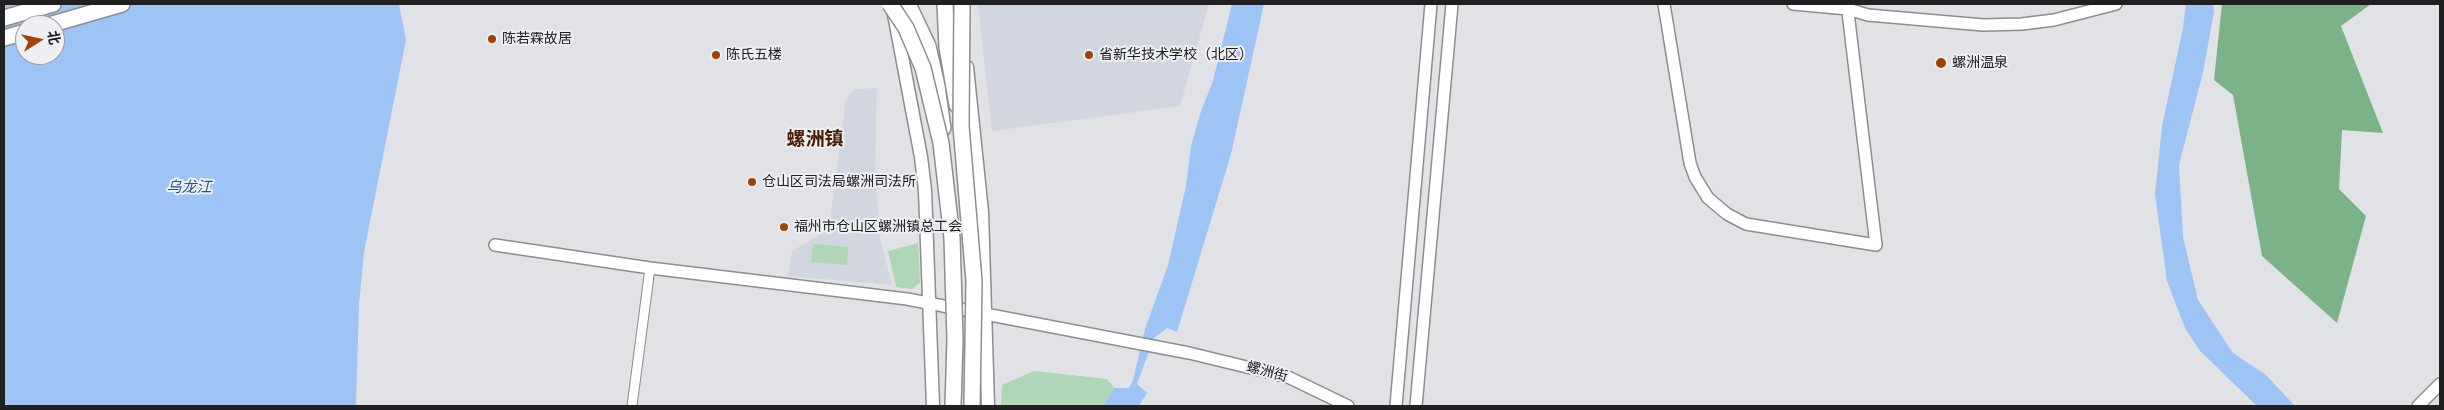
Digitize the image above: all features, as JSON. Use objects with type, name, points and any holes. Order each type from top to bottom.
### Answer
[{"type":"highway","points":[[4,18],[53,4]]},
{"type":"highway","points":[[65,20],[122,4]]},
{"type":"highway","points":[[892,4],[906,28],[923,68],[941,143],[947,185]]},
{"type":"highway","points":[[908,4],[928,46],[934,68],[942,120],[952,238],[955,339],[953,406]]},
{"type":"highway","points":[[945,4],[947,47],[961,126]]},
{"type":"highway","points":[[961,4],[961,126],[974,281],[972,406]]},
{"type":"main road","points":[[892,4],[923,170],[933,406]]},
{"type":"main road","points":[[961,4],[980,184],[987,316],[988,406]]},
{"type":"street","points":[[1396,406],[1431,4]]},
{"type":"street","points":[[1416,406],[1452,4]]},
{"type":"street","points":[[1664,4],[1690,163],[1695,178],[1708,198],[1727,214],[1746,224],[1876,245],[1848,6]]},
{"type":"street","points":[[1793,4],[1848,6],[1868,15],[1968,25],[1999,25],[2054,20],[2116,4]]},
{"type":"street","name":"螺洲街","points":[[495,245],[650,268],[832,289],[930,303],[987,316],[1181,352],[1288,377],[1348,406]]},
{"type":"street","points":[[632,406],[650,268]]},
{"type":"street","points":[[2418,406],[2440,384]]},
{"type":"shaded area","name":"省新华技术学校（北区）","points":[[978,4],[1209,4],[1180,106],[992,131]]},
{"type":"shaded area","points":[[877,88],[875,170],[880,239],[892,285],[788,276],[792,251],[829,229],[846,99],[855,89]]},
{"type":"green space","points":[[2222,4],[2371,4],[2341,26],[2383,133],[2342,130],[2339,189],[2366,216],[2337,323],[2262,256],[2233,95],[2214,80]]},
{"type":"green space","points":[[918,243],[920,282],[913,289],[896,287],[888,251]]},
{"type":"green space","points":[[813,244],[848,247],[847,265],[811,262]]},
{"type":"green space","points":[[1034,371],[1107,379],[1114,388],[1103,406],[1001,406],[1002,385]]},
{"type":"water","name":"乌龙江","points":[[4,4],[399,4],[406,40],[364,252],[359,304],[356,406],[4,406]]},
{"type":"water","points":[[1232,4],[1264,4],[1231,154],[1177,332],[1167,328],[1154,338],[1137,384],[1147,393],[1139,406],[1103,406],[1114,388],[1129,388],[1133,380],[1145,329],[1168,265],[1186,186],[1191,146],[1201,111],[1213,81]]},
{"type":"water","points":[[2186,4],[2213,4],[2214,12],[2203,72],[2179,165],[2183,237],[2198,300],[2233,353],[2265,374],[2295,406],[2257,406],[2200,351],[2185,328],[2167,281],[2155,194],[2162,126],[2183,28]]},
{"type":"place","name":"陈若霖故居","points":[[492,39]]},
{"type":"place","name":"陈氏五楼","points":[[716,55]]},
{"type":"place","name":"省新华技术学校（北区）","points":[[1089,55]]},
{"type":"place","name":"螺洲温泉","points":[[1941,63]]},
{"type":"place","name":"仓山区司法局螺洲司法所","points":[[752,182]]},
{"type":"place","name":"福州市仓山区螺洲镇总工会","points":[[784,227]]},
{"type":"district","name":"螺洲镇","points":[[815,140]]}]
